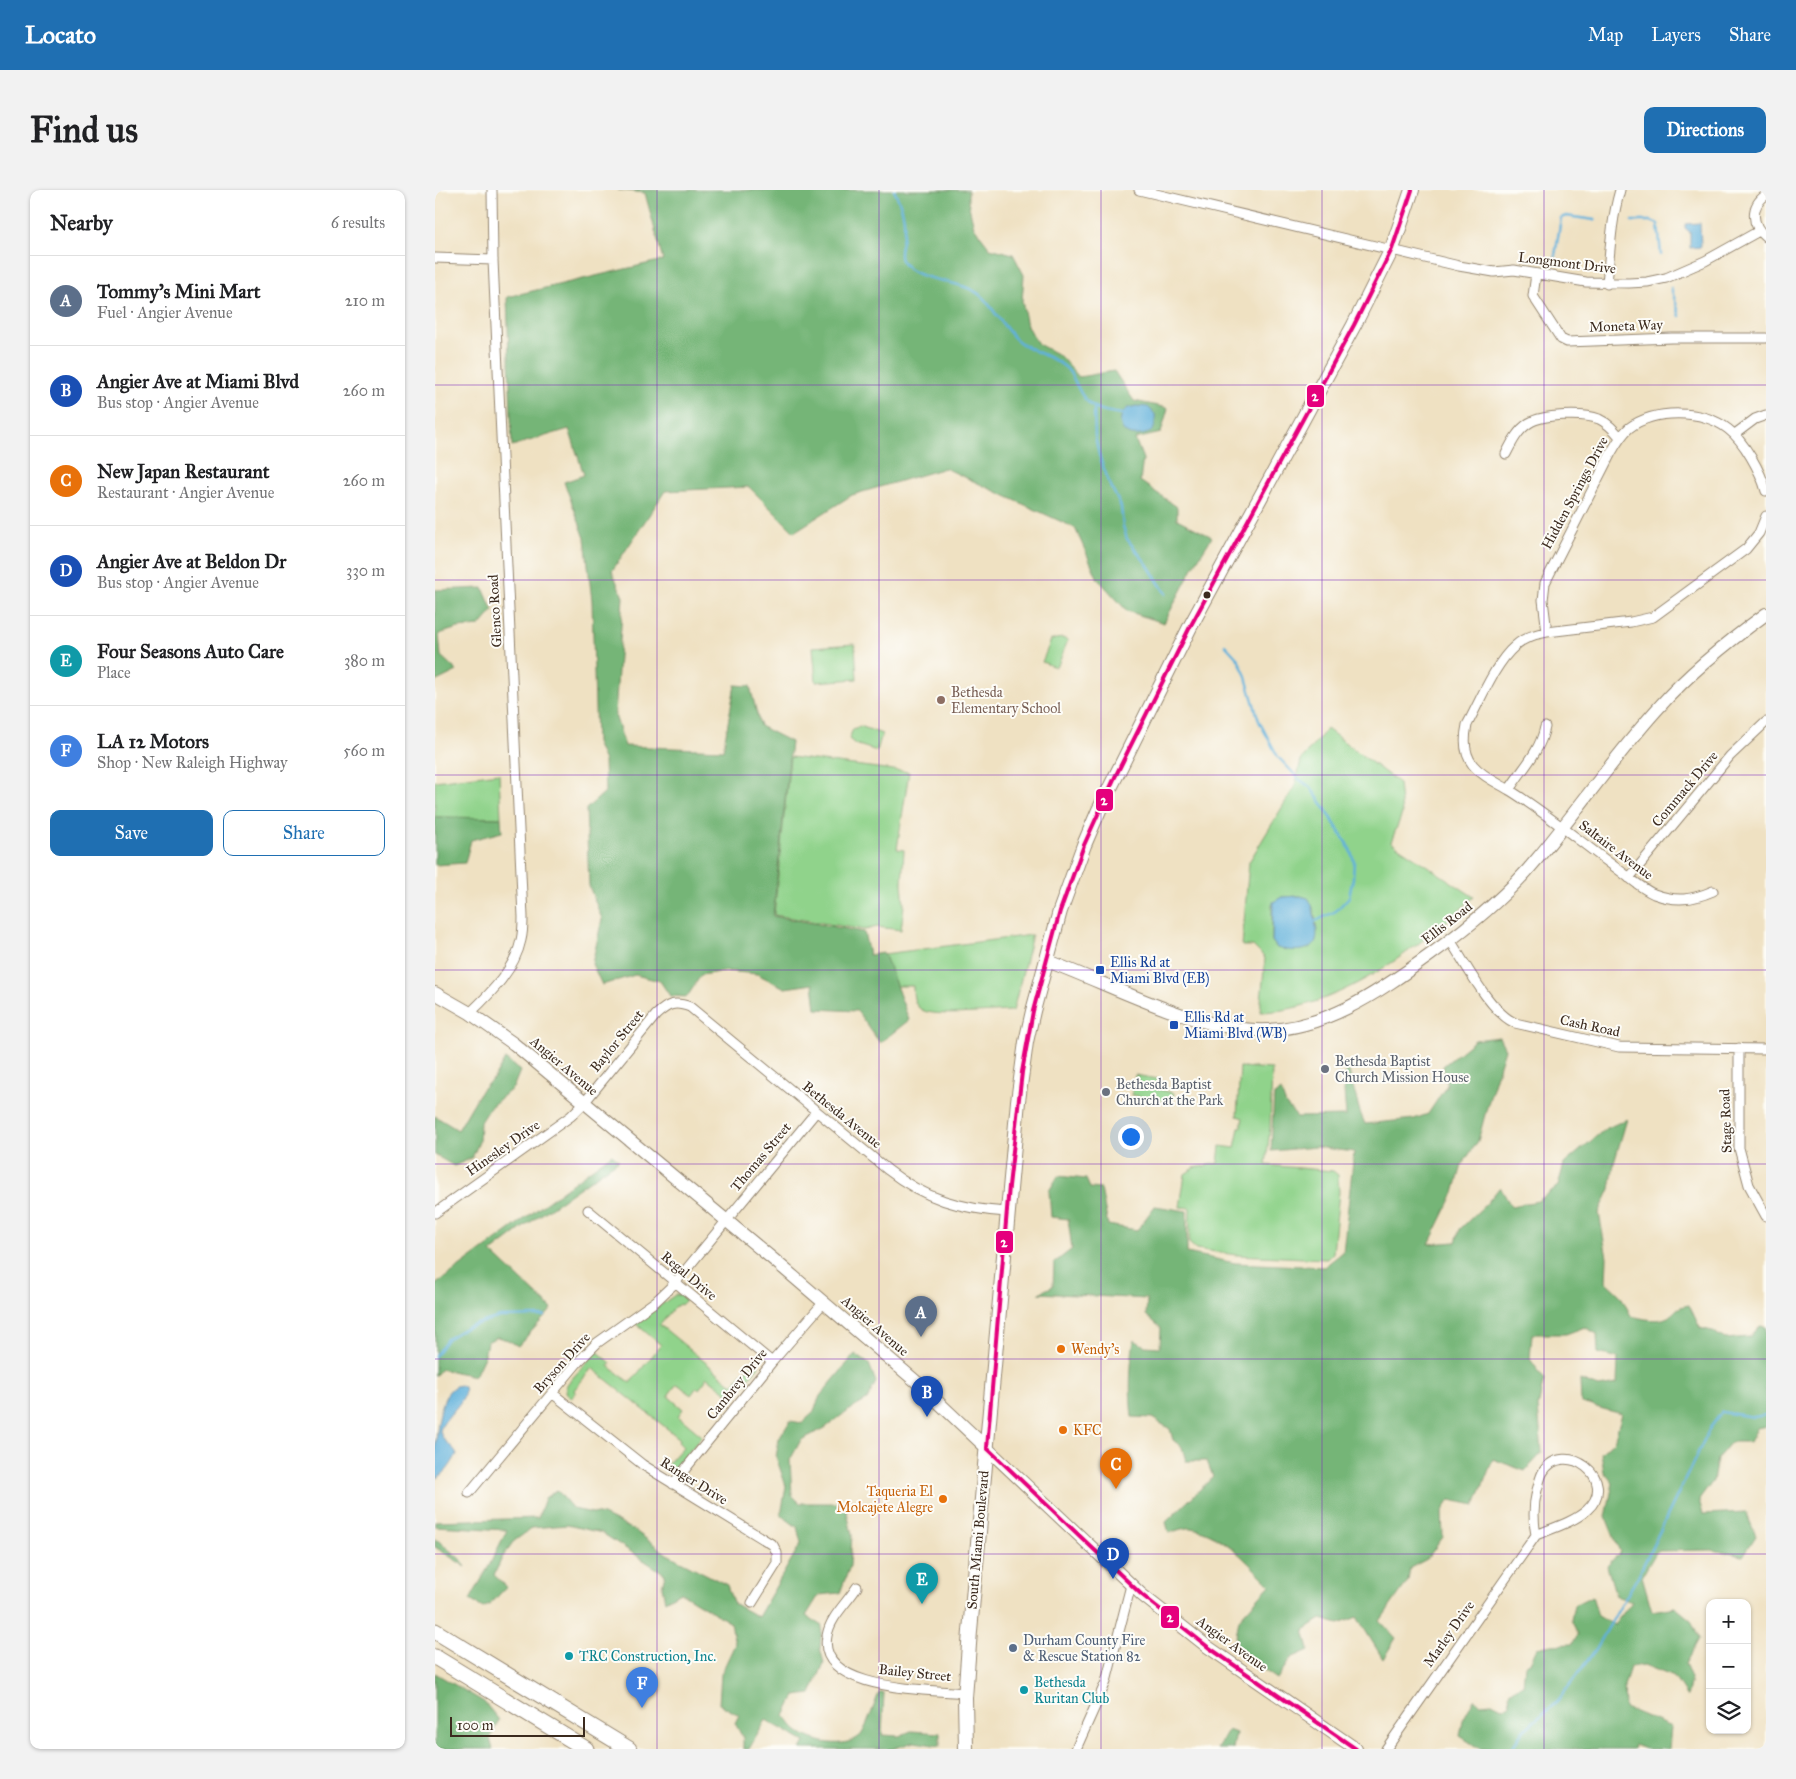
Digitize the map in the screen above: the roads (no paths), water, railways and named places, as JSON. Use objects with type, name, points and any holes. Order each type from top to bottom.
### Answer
[{"type":"highway","points":[[435,1631],[612,1744],[629,1749]]},
{"type":"highway","points":[[435,1657],[586,1749]]},
{"type":"main road","name":"South Miami Boulevard","points":[[966,1749],[966,1692],[975,1565],[1007,1212],[1022,1072],[1033,1010],[1060,910],[1107,794],[1190,627],[1392,249],[1412,190]]},
{"type":"main road","name":"Ellis Road","points":[[1047,961],[1189,1017],[1228,1027],[1269,1030],[1314,1022],[1343,1010],[1387,986],[1477,920],[1501,898],[1537,860],[1605,771],[1662,704],[1700,666],[1766,614]]},
{"type":"main road","name":"Angier Avenue","points":[[435,993],[470,1013],[514,1044],[824,1302],[919,1384],[1131,1585],[1208,1647],[1356,1749]]},
{"type":"street","name":"Glenco Road","points":[[470,1013],[497,985],[508,970],[518,950],[523,930],[493,260],[492,190]]},
{"type":"street","name":"Longmont Drive","points":[[1139,190],[1459,266],[1494,272],[1514,270],[1569,280],[1607,284],[1629,284],[1666,278],[1762,234]]},
{"type":"street","points":[[1607,284],[1610,233],[1613,213],[1620,190]]},
{"type":"street","points":[[1762,234],[1755,224],[1755,209],[1766,195]]},
{"type":"street","points":[[435,258],[493,260]]},
{"type":"street","name":"Moneta Way","points":[[1536,274],[1533,296],[1561,339],[1567,342],[1672,338],[1766,338]]},
{"type":"street","name":"Hidden Springs Drive","points":[[1547,632],[1543,600],[1548,575],[1620,436],[1642,420],[1654,416],[1684,415],[1707,418],[1726,427],[1735,434],[1760,473],[1766,491]]},
{"type":"street","points":[[1735,434],[1755,419],[1766,415]]},
{"type":"street","points":[[1506,454],[1522,429],[1535,420],[1544,417],[1583,416],[1597,418],[1609,425],[1620,436]]},
{"type":"street","points":[[1562,826],[1474,767],[1465,748],[1467,725],[1507,654],[1523,640],[1536,634],[1631,622],[1653,617],[1746,549],[1759,534],[1766,516]]},
{"type":"street","name":"Commack Drive","points":[[1629,878],[1730,756],[1766,722]]},
{"type":"street","points":[[1509,790],[1543,740],[1545,727]]},
{"type":"street","name":"Saltaire Avenue","points":[[1562,826],[1629,878],[1652,893],[1671,899],[1695,898],[1713,891]]},
{"type":"street","name":"Cash Road","points":[[1450,940],[1491,1003],[1503,1016],[1515,1023],[1619,1047],[1766,1049]]},
{"type":"street","name":"Bethesda Avenue","points":[[676,1004],[690,1007],[893,1175],[918,1191],[966,1207],[1007,1212]]},
{"type":"street","name":"Baylor Street","points":[[584,1103],[656,1015],[669,1005],[676,1004]]},
{"type":"street","name":"Stage Road","points":[[1739,1048],[1739,1148],[1749,1186],[1766,1216]]},
{"type":"street","name":"Hinesley Drive","points":[[435,1213],[558,1126],[584,1103]]},
{"type":"street","name":"Thomas Street","points":[[726,1220],[817,1112]]},
{"type":"street","name":"Regal Drive","points":[[589,1210],[772,1362]]},
{"type":"street","name":"Bryson Drive","points":[[469,1493],[577,1362],[597,1342],[656,1301],[675,1283],[726,1220]]},
{"type":"street","name":"Cambrey Drive","points":[[673,1484],[772,1362],[824,1302]]},
{"type":"street","name":"Ranger Drive","points":[[552,1393],[643,1465],[773,1545],[777,1553],[777,1563],[752,1603]]},
{"type":"street","points":[[1571,1459],[1580,1462],[1587,1467],[1598,1483],[1593,1503],[1587,1510],[1570,1521],[1536,1535],[1534,1509],[1540,1478],[1544,1470],[1550,1464],[1563,1460],[1571,1459]]},
{"type":"street","name":"Marley Drive","points":[[1387,1749],[1536,1535]]},
{"type":"street","points":[[1076,1749],[1106,1682],[1131,1585]]},
{"type":"street","name":"Bailey Street","points":[[857,1587],[829,1626],[826,1645],[833,1662],[842,1670],[871,1683],[966,1692]]},
{"type":"water","points":[[1700,223],[1701,247],[1690,248],[1690,232],[1685,228],[1685,224]]},
{"type":"water","points":[[1136,406],[1148,407],[1155,414],[1155,426],[1149,433],[1131,435],[1122,429],[1122,413],[1128,408]]},
{"type":"water","points":[[1300,896],[1308,898],[1312,906],[1317,931],[1316,940],[1310,948],[1287,950],[1277,948],[1272,941],[1273,902],[1282,897]]},
{"type":"water","points":[[460,1385],[464,1387],[463,1398],[440,1431],[443,1438],[457,1454],[445,1472],[435,1478],[436,1438],[441,1409],[452,1389]]},
{"type":"waterway","points":[[894,190],[904,220],[904,234],[900,256],[907,267],[926,277],[961,286],[980,295],[1012,336],[1029,348],[1060,363],[1067,369],[1085,400],[1095,408],[1122,414]]},
{"type":"waterway","points":[[1555,256],[1561,218],[1566,216],[1595,220]]},
{"type":"waterway","points":[[1632,221],[1651,221],[1658,224],[1661,255]]},
{"type":"waterway","points":[[1671,288],[1680,316]]},
{"type":"waterway","points":[[1094,408],[1095,436],[1099,455],[1121,507],[1123,526],[1127,539],[1147,564],[1166,594]]},
{"type":"waterway","points":[[1225,645],[1238,659],[1245,674],[1259,721],[1278,757],[1299,779],[1310,787],[1350,849],[1354,861],[1349,897],[1336,911],[1314,922]]},
{"type":"waterway","points":[[435,1356],[447,1339],[467,1327],[500,1317],[544,1316]]},
{"type":"waterway","points":[[1511,1749],[1524,1730],[1557,1702],[1596,1649],[1638,1576],[1710,1428],[1722,1412],[1754,1417],[1766,1415]]},
{"type":"place","name":"Bethesda Elementary School","points":[[941,700]]},
{"type":"place","name":"Ellis Rd at Miami Blvd (EB)","points":[[1100,970]]},
{"type":"place","name":"Ellis Rd at Miami Blvd (WB)","points":[[1174,1025]]},
{"type":"place","name":"Bethesda Baptist Church Mission House","points":[[1325,1069]]},
{"type":"place","name":"Bethesda Baptist Church at the Park","points":[[1106,1092]]},
{"type":"place","name":"Tommy's Mini Mart","points":[[921,1337]]},
{"type":"place","name":"Wendy's","points":[[1061,1349]]},
{"type":"place","name":"Angier Ave at Miami Blvd","points":[[927,1417]]},
{"type":"place","name":"KFC","points":[[1063,1430]]},
{"type":"place","name":"New Japan Restaurant","points":[[1116,1489]]},
{"type":"place","name":"Taqueria El Molcajete Alegre","points":[[943,1499]]},
{"type":"place","name":"Angier Ave at Beldon Dr","points":[[1113,1579]]},
{"type":"place","name":"Four Seasons Auto Care","points":[[922,1604]]},
{"type":"place","name":"Durham County Fire & Rescue Station 82","points":[[1013,1648]]},
{"type":"place","name":"TRC Construction, Inc.","points":[[569,1656]]},
{"type":"place","name":"Bethesda Ruritan Club","points":[[1024,1690]]},
{"type":"place","name":"LA 12 Motors","points":[[642,1708]]}]
